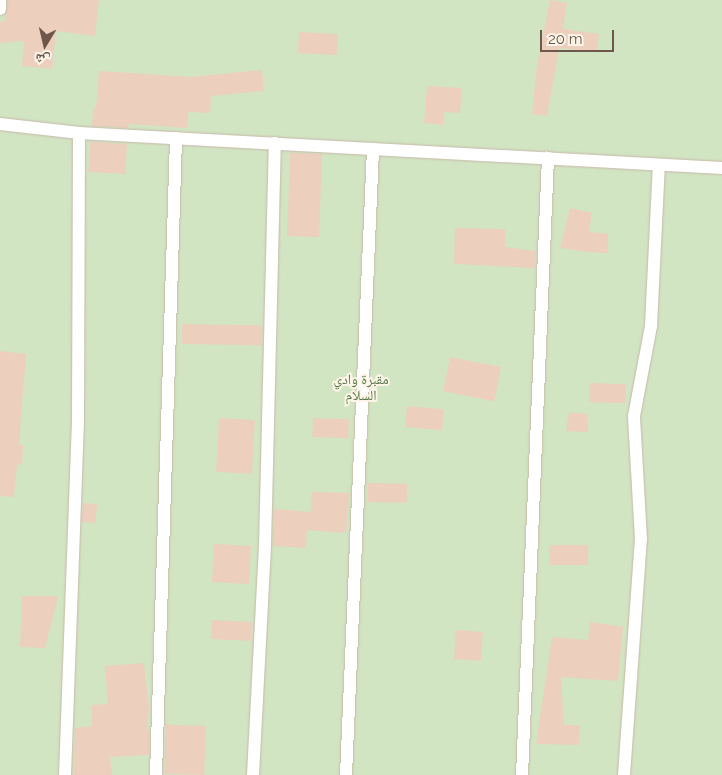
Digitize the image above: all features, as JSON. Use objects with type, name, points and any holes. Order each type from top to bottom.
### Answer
[{"type":"lane","points":[[0,0],[0,9]]},
{"type":"lane","points":[[0,124],[79,133],[722,168]]},
{"type":"lane","points":[[65,775],[78,421],[79,133]]},
{"type":"lane","points":[[156,775],[176,138]]},
{"type":"lane","points":[[253,775],[265,546],[275,144]]},
{"type":"lane","points":[[346,775],[374,149]]},
{"type":"lane","points":[[522,775],[548,158]]},
{"type":"lane","points":[[624,775],[641,539],[634,416],[652,326],[659,165]]},
{"type":"green space","name":"مقبرة وادي السلام","points":[[0,0],[722,0],[722,775],[0,775]]},
{"type":"building","points":[[8,0],[99,0],[95,36],[56,31],[52,69],[22,66],[24,41],[0,43],[0,22],[4,22]]},
{"type":"building","points":[[550,0],[567,3],[563,29],[599,34],[597,52],[559,48],[547,116],[532,114],[537,65]]},
{"type":"building","points":[[299,32],[338,34],[337,55],[298,53]]},
{"type":"building","points":[[262,70],[264,91],[211,96],[210,113],[188,112],[187,128],[129,124],[128,128],[92,126],[93,108],[96,108],[99,71],[191,77]]},
{"type":"building","points":[[427,86],[462,88],[460,113],[444,112],[443,125],[424,123]]},
{"type":"building","points":[[90,142],[127,144],[125,174],[88,172]]},
{"type":"building","points":[[290,153],[322,154],[319,237],[287,236]]},
{"type":"building","points":[[570,208],[592,213],[589,232],[608,234],[608,253],[560,248]]},
{"type":"building","points":[[455,228],[505,229],[505,247],[536,251],[535,268],[454,264]]},
{"type":"building","points":[[182,324],[262,325],[262,345],[182,344]]},
{"type":"building","points":[[0,351],[26,354],[19,445],[23,445],[22,465],[17,464],[14,497],[0,496]]},
{"type":"building","points":[[450,357],[501,367],[494,401],[443,391]]},
{"type":"building","points":[[590,383],[626,384],[625,403],[589,402]]},
{"type":"building","points":[[407,406],[444,409],[442,430],[405,427]]},
{"type":"building","points":[[569,412],[587,414],[588,432],[566,431]]},
{"type":"building","points":[[219,418],[255,420],[252,474],[216,472]]},
{"type":"building","points":[[313,418],[349,419],[348,438],[312,437]]},
{"type":"building","points":[[368,483],[407,484],[407,503],[368,502]]},
{"type":"building","points":[[312,492],[349,493],[346,533],[307,530],[306,548],[273,546],[274,509],[311,512]]},
{"type":"building","points":[[83,503],[97,504],[96,523],[82,522]]},
{"type":"building","points":[[214,544],[251,546],[249,584],[212,582]]},
{"type":"building","points":[[549,545],[588,545],[588,565],[549,565]]},
{"type":"building","points":[[22,596],[58,596],[45,648],[20,647]]},
{"type":"building","points":[[212,620],[252,622],[251,641],[211,639]]},
{"type":"building","points":[[590,622],[623,627],[618,681],[561,677],[564,725],[580,725],[579,745],[536,744],[552,637],[588,640]]},
{"type":"building","points":[[456,630],[483,632],[481,661],[454,659]]},
{"type":"building","points":[[144,663],[149,708],[147,731],[149,731],[149,755],[110,757],[112,775],[74,775],[75,728],[92,726],[92,705],[108,704],[105,666]]},
{"type":"building","points":[[166,725],[206,726],[204,775],[164,774]]}]
